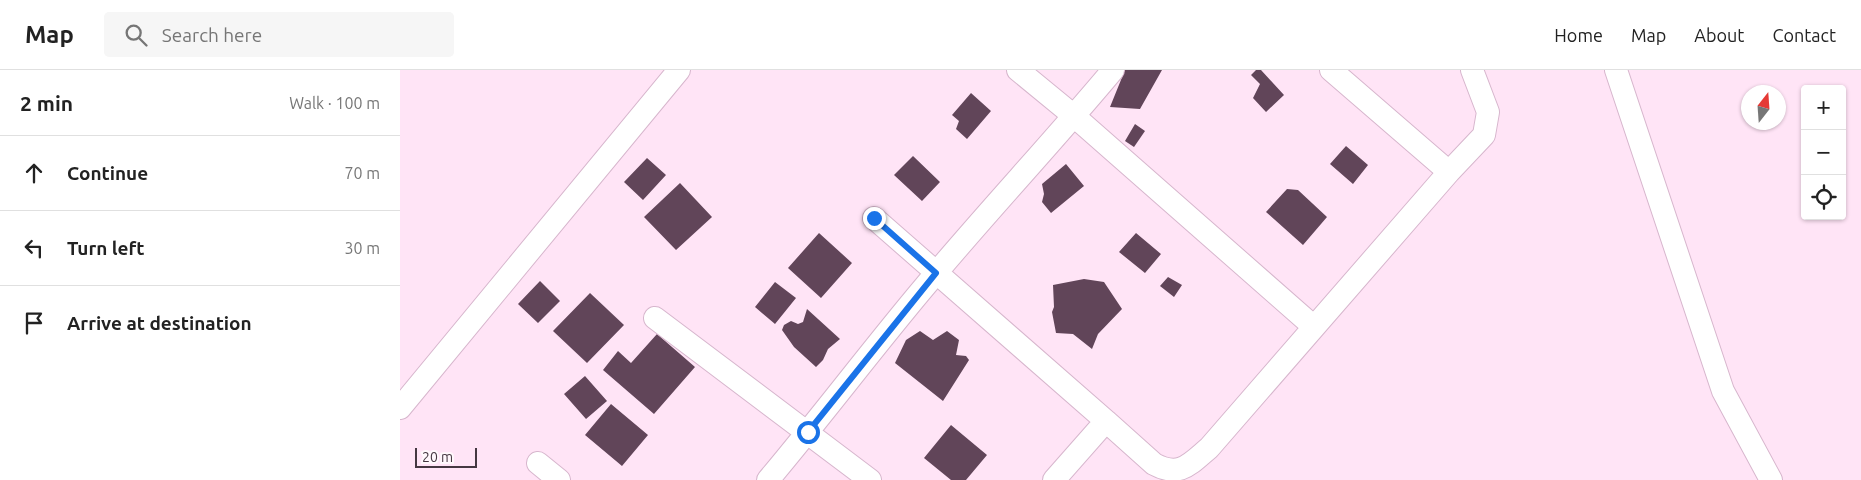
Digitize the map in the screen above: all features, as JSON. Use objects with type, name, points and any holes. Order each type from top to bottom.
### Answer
[{"type":"street","points":[[400,408],[679,70]]},
{"type":"street","points":[[1018,70],[1074,116],[1314,327]]},
{"type":"street","points":[[768,480],[936,273],[1113,70]]},
{"type":"street","points":[[1331,70],[1449,172]]},
{"type":"street","points":[[874,218],[1154,464],[1163,469],[1174,471],[1184,469],[1210,448],[1449,172],[1484,135],[1488,112],[1472,70]]},
{"type":"street","points":[[1616,70],[1723,391],[1771,480]]},
{"type":"street","points":[[656,318],[870,480]]},
{"type":"street","points":[[1054,480],[1106,421]]},
{"type":"street","points":[[538,462],[559,480]]},
{"type":"building","points":[[1125,70],[1162,70],[1140,109],[1110,107]]},
{"type":"building","points":[[1256,70],[1261,70],[1284,95],[1266,112],[1253,98],[1260,84],[1251,75]]},
{"type":"building","points":[[971,93],[991,111],[967,139],[956,129],[959,121],[952,115]]},
{"type":"building","points":[[1135,124],[1145,131],[1134,147],[1125,141]]},
{"type":"building","points":[[1346,146],[1368,165],[1353,184],[1330,164]]},
{"type":"building","points":[[913,156],[940,182],[922,201],[894,175]]},
{"type":"building","points":[[647,158],[666,175],[643,200],[624,182]]},
{"type":"building","points":[[1066,164],[1084,186],[1051,213],[1042,202],[1044,194],[1042,184]]},
{"type":"building","points":[[680,183],[712,217],[676,250],[644,217]]},
{"type":"building","points":[[1287,189],[1298,190],[1327,217],[1303,245],[1266,212]]},
{"type":"building","points":[[819,233],[852,263],[821,298],[788,268]]},
{"type":"building","points":[[1136,233],[1161,254],[1145,273],[1119,252]]},
{"type":"building","points":[[1168,277],[1182,285],[1174,297],[1160,286]]},
{"type":"building","points":[[1084,279],[1104,282],[1122,309],[1098,334],[1092,349],[1073,334],[1056,333],[1052,312],[1054,307],[1053,285]]},
{"type":"building","points":[[540,281],[560,301],[538,323],[518,304]]},
{"type":"building","points":[[775,282],[796,298],[775,324],[755,307]]},
{"type":"building","points":[[590,293],[624,325],[587,363],[553,331]]},
{"type":"building","points":[[807,309],[840,339],[828,349],[823,360],[816,367],[794,347],[782,330],[784,325],[791,321],[798,324],[803,322]]},
{"type":"building","points":[[920,331],[933,340],[947,331],[959,340],[956,355],[966,356],[969,360],[943,401],[895,363],[906,340]]},
{"type":"building","points":[[657,334],[695,367],[654,414],[603,370],[618,351],[631,363]]},
{"type":"building","points":[[585,376],[607,401],[586,419],[564,394]]},
{"type":"building","points":[[611,404],[648,435],[622,466],[585,435]]},
{"type":"building","points":[[951,425],[987,455],[966,480],[951,480],[924,458]]},
{"type":"route","points":[[808,432],[936,273],[874,218]]}]
